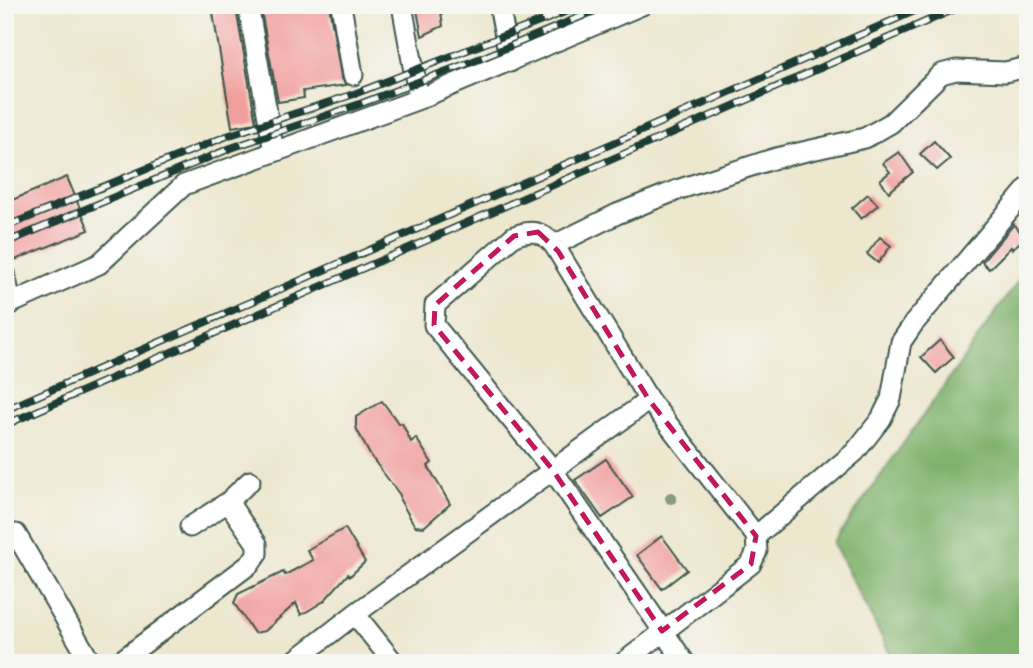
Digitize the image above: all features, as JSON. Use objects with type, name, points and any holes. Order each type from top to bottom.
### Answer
[{"type":"street","points":[[248,5],[274,152]]},
{"type":"street","points":[[341,5],[354,75]]},
{"type":"street","points":[[402,5],[419,99]]},
{"type":"street","points":[[499,5],[510,62]]},
{"type":"street","points":[[5,273],[8,305],[99,264],[184,185],[419,99],[642,5]]},
{"type":"street","points":[[554,245],[617,214],[680,190],[776,158],[865,138],[891,122],[941,74],[956,70],[1005,72],[1028,67]]},
{"type":"street","points":[[756,536],[855,452],[869,435],[891,399],[901,342],[907,332],[931,300],[1028,188]]},
{"type":"street","points":[[622,663],[662,631],[751,564],[757,551],[756,536],[649,400],[554,245],[538,232],[528,232],[514,236],[435,305],[434,324],[552,469],[662,631],[685,663]]},
{"type":"street","points":[[292,663],[649,400]]},
{"type":"street","points":[[190,527],[228,502],[250,481]]},
{"type":"street","points":[[118,663],[250,564],[257,554],[257,544],[228,502]]},
{"type":"street","points":[[16,534],[91,663]]},
{"type":"street","points":[[355,614],[394,663]]},
{"type":"highlighted area","points":[[538,232],[558,251],[649,400],[756,536],[751,564],[662,631],[552,469],[434,325],[435,305],[514,236]]},
{"type":"green space","points":[[1028,267],[1028,663],[895,663],[833,543]]},
{"type":"building","points":[[260,5],[329,5],[341,77],[346,85],[303,91],[304,98],[278,102]]},
{"type":"building","points":[[416,5],[440,5],[443,26],[422,36]]},
{"type":"building","points":[[236,9],[256,123],[232,127],[213,13]]},
{"type":"building","points":[[934,141],[950,159],[937,170],[920,154]]},
{"type":"building","points":[[899,152],[913,172],[889,192],[880,180],[890,172],[883,163]]},
{"type":"building","points":[[67,177],[89,230],[10,262],[5,261],[5,203]]},
{"type":"building","points":[[868,194],[878,205],[861,219],[852,208]]},
{"type":"building","points":[[1014,224],[1025,238],[1012,249],[1011,247],[989,269],[982,262]]},
{"type":"building","points":[[880,237],[891,246],[878,263],[867,254]]},
{"type":"building","points":[[940,340],[954,357],[936,373],[921,357]]},
{"type":"building","points":[[382,401],[399,424],[402,423],[411,442],[416,438],[432,463],[428,466],[450,504],[424,527],[415,526],[400,500],[400,495],[370,455],[356,428],[356,417]]},
{"type":"building","points":[[606,459],[633,497],[602,518],[575,480]]},
{"type":"building","points":[[345,528],[365,562],[350,576],[348,574],[324,601],[301,615],[296,603],[265,631],[254,633],[234,603],[238,594],[283,572],[285,575],[313,560],[307,550]]},
{"type":"building","points":[[662,536],[687,570],[662,589],[637,555]]},
{"type":"railway","points":[[5,243],[231,148],[357,105],[484,57],[609,5]]},
{"type":"railway","points":[[5,410],[928,5]]},
{"type":"railway","points":[[5,425],[964,5]]},
{"type":"railway","points":[[5,227],[227,136],[354,94],[570,10]]}]
